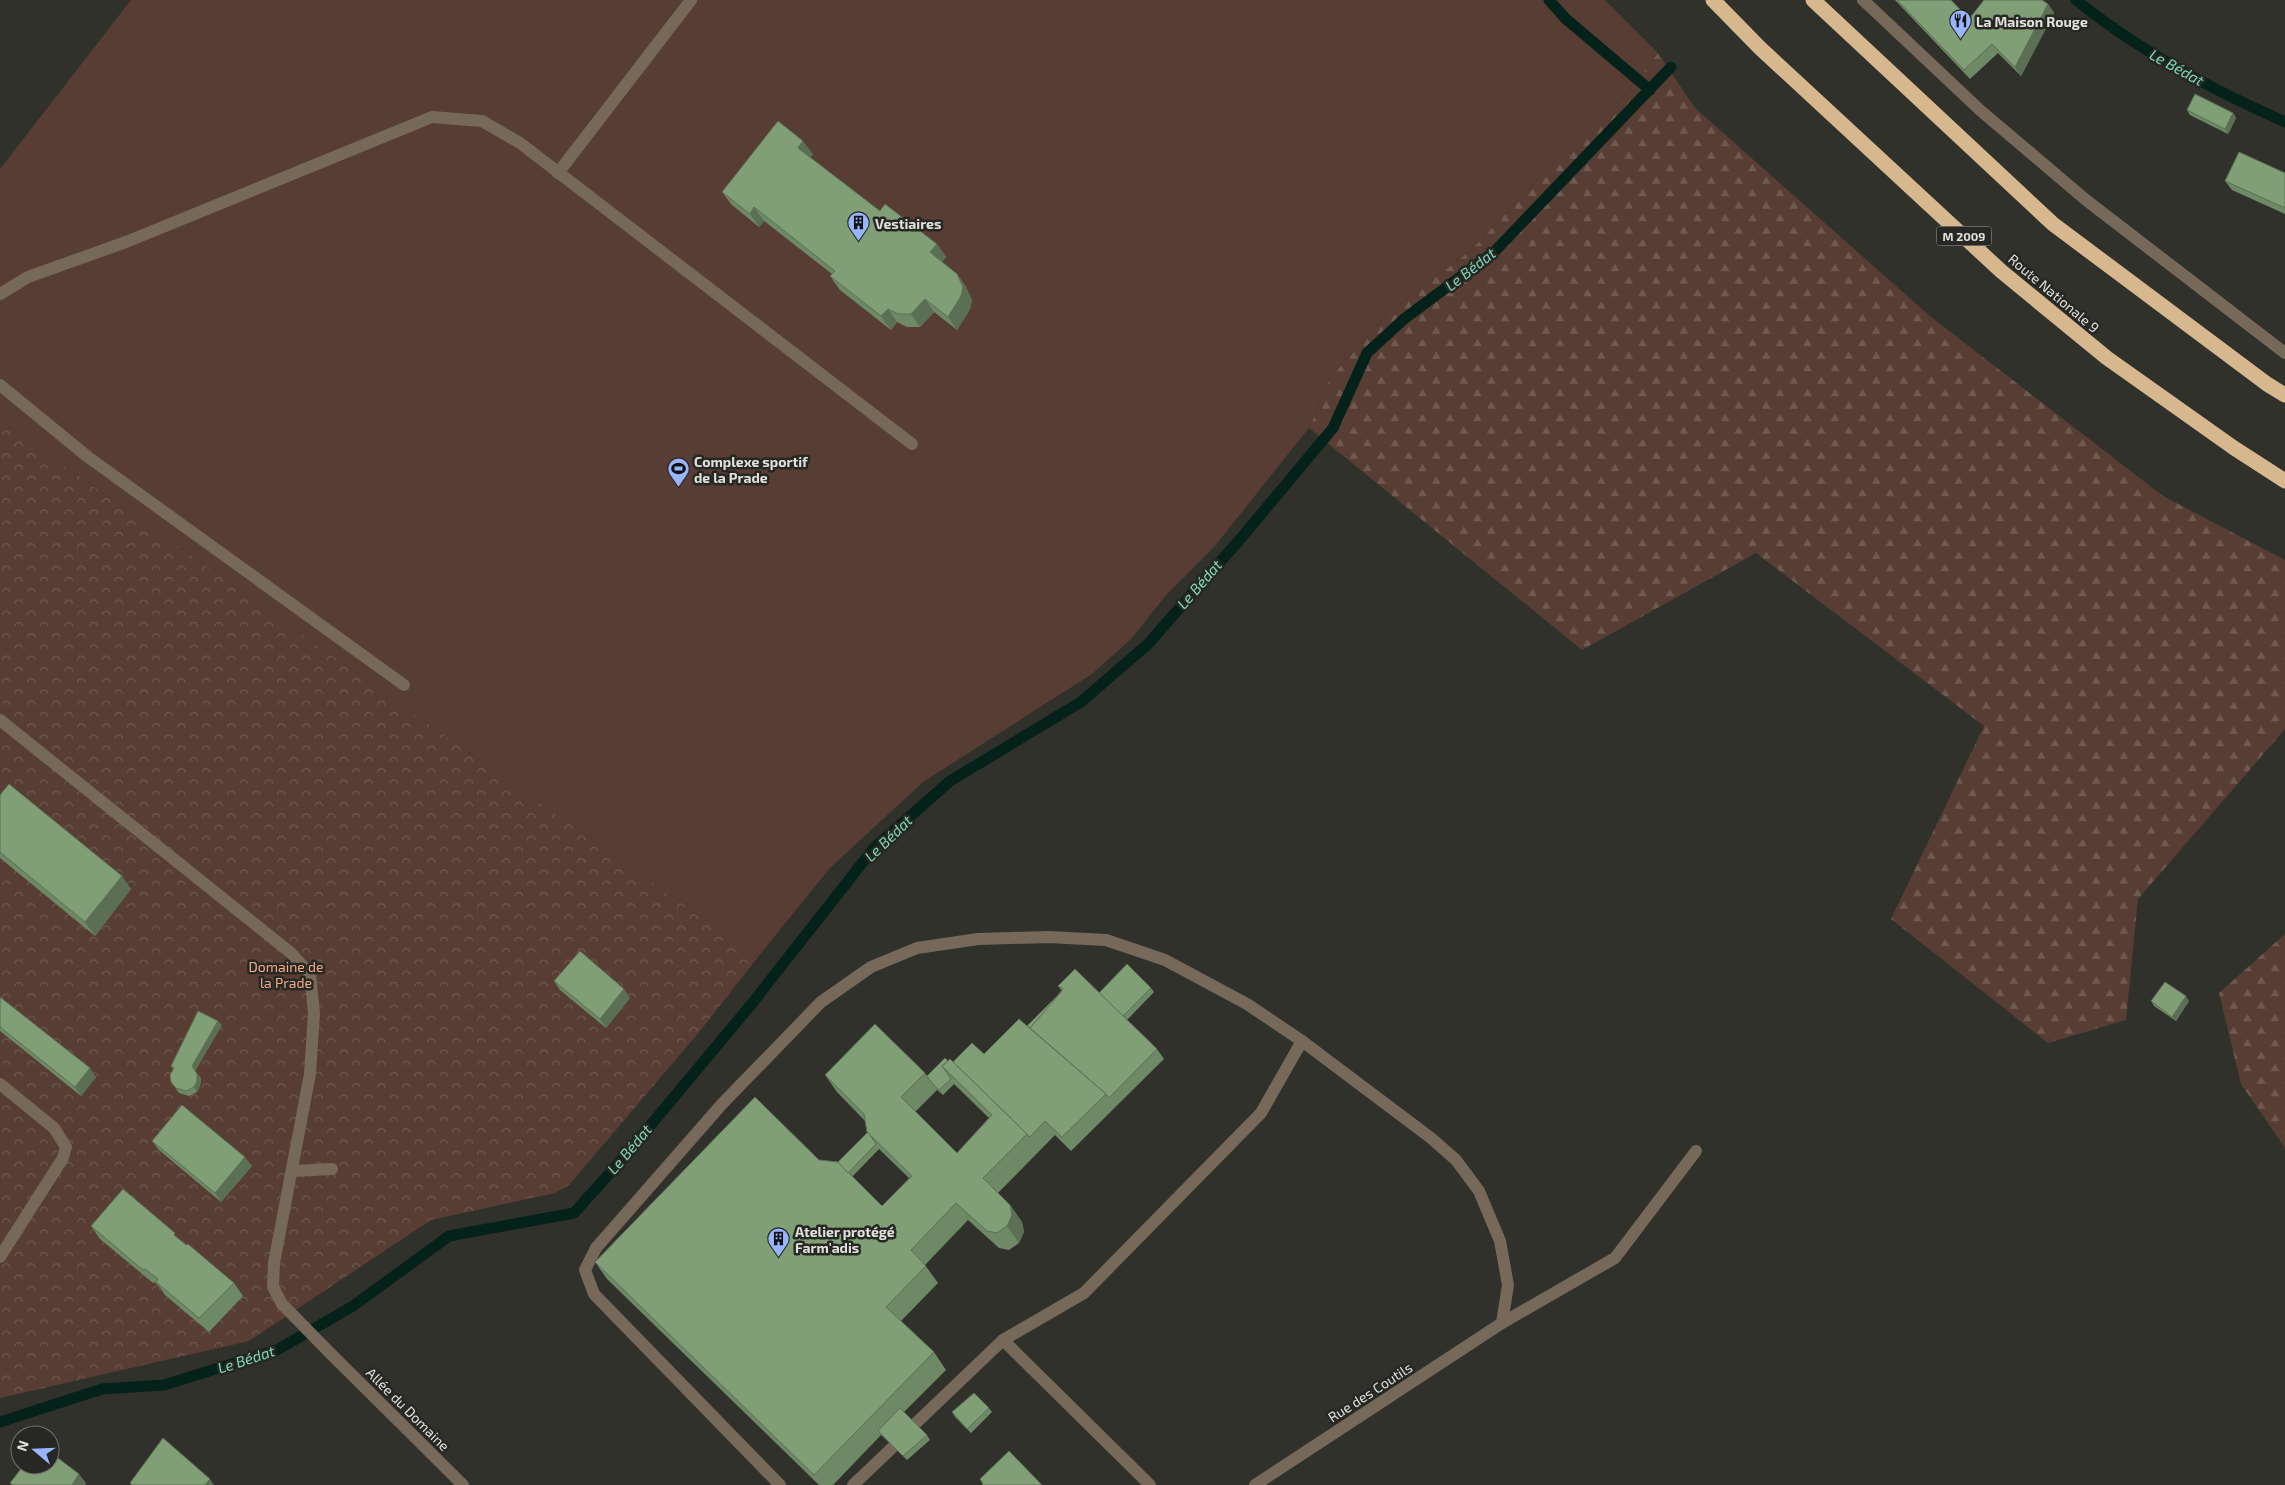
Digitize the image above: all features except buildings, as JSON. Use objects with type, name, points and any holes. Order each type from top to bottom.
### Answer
[{"type":"highway","name":"Route Nationale 9","points":[[1713,0],[1760,48],[2001,271],[2106,358],[2234,448],[2285,481]]},
{"type":"highway","points":[[1813,0],[2053,224],[2267,384],[2285,395]]},
{"type":"street","points":[[558,173],[691,0]]},
{"type":"street","points":[[1863,0],[1981,111],[2086,200],[2285,353]]},
{"type":"street","points":[[0,294],[28,277],[126,242],[432,117],[482,120],[520,143],[912,444]]},
{"type":"street","points":[[0,385],[88,457],[404,685]]},
{"type":"street","name":"Allée du Domaine","points":[[2,725],[290,952],[310,974],[314,1013],[310,1074],[274,1263],[273,1287],[287,1312],[463,1485]]},
{"type":"street","points":[[780,1485],[594,1294],[585,1270],[596,1248],[722,1104],[821,1002],[871,967],[916,948],[978,939],[1048,937],[1106,940],[1165,960],[1247,1004],[1302,1042],[1431,1138],[1456,1160],[1479,1191],[1500,1242],[1508,1285],[1502,1324]]},
{"type":"street","points":[[915,1424],[1003,1340],[1084,1293],[1261,1113],[1302,1042]]},
{"type":"street","points":[[0,1084],[54,1128],[66,1147],[63,1158],[0,1257]]},
{"type":"street","name":"Rue des Coutils","points":[[1256,1485],[1502,1324],[1615,1258],[1696,1151]]},
{"type":"street","points":[[293,1171],[332,1169]]},
{"type":"street","points":[[1003,1340],[1150,1485]]},
{"type":"street","points":[[853,1485],[893,1447]]},
{"type":"green space","name":"Complexe sportif de la Prade","points":[[131,0],[1605,0],[1658,53],[1626,94],[1565,151],[1471,250],[1387,314],[1330,378],[1309,428],[1214,547],[1167,594],[1131,639],[1092,674],[923,782],[829,869],[758,957],[0,420],[0,169]]},
{"type":"green space","points":[[1658,53],[1695,108],[1931,317],[2163,496],[2285,560],[2285,729],[2138,899],[2126,1020],[2048,1043],[1891,919],[1984,726],[1756,553],[1582,650],[1309,428],[1330,378],[1387,314],[1471,250],[1565,151],[1626,94]]},
{"type":"green space","name":"Domaine de la Prade","points":[[0,420],[758,957],[700,1031],[569,1185],[555,1193],[431,1220],[249,1341],[0,1398]]},
{"type":"green space","points":[[2285,934],[2285,1148],[2241,1084],[2219,993]]},
{"type":"waterway","points":[[1549,0],[1566,19],[1650,90]]},
{"type":"waterway","name":"Le Bédat","points":[[2076,0],[2100,19],[2176,68],[2285,122]]},
{"type":"waterway","name":"Le Bédat","points":[[0,1422],[102,1389],[164,1385],[277,1350],[353,1306],[449,1236],[574,1213],[619,1163],[750,1006],[874,848],[950,781],[1081,702],[1148,644],[1242,537],[1333,428],[1367,353],[1404,319],[1495,251],[1671,67]]},
{"type":"place","name":"La Maison Rouge","points":[[1960,40]]},
{"type":"place","name":"Vestiaires","points":[[859,242]]},
{"type":"place","name":"Complexe sportif de la Prade","points":[[678,488]]},
{"type":"place","name":"Atelier protégé Farm'adis","points":[[779,1258]]}]
